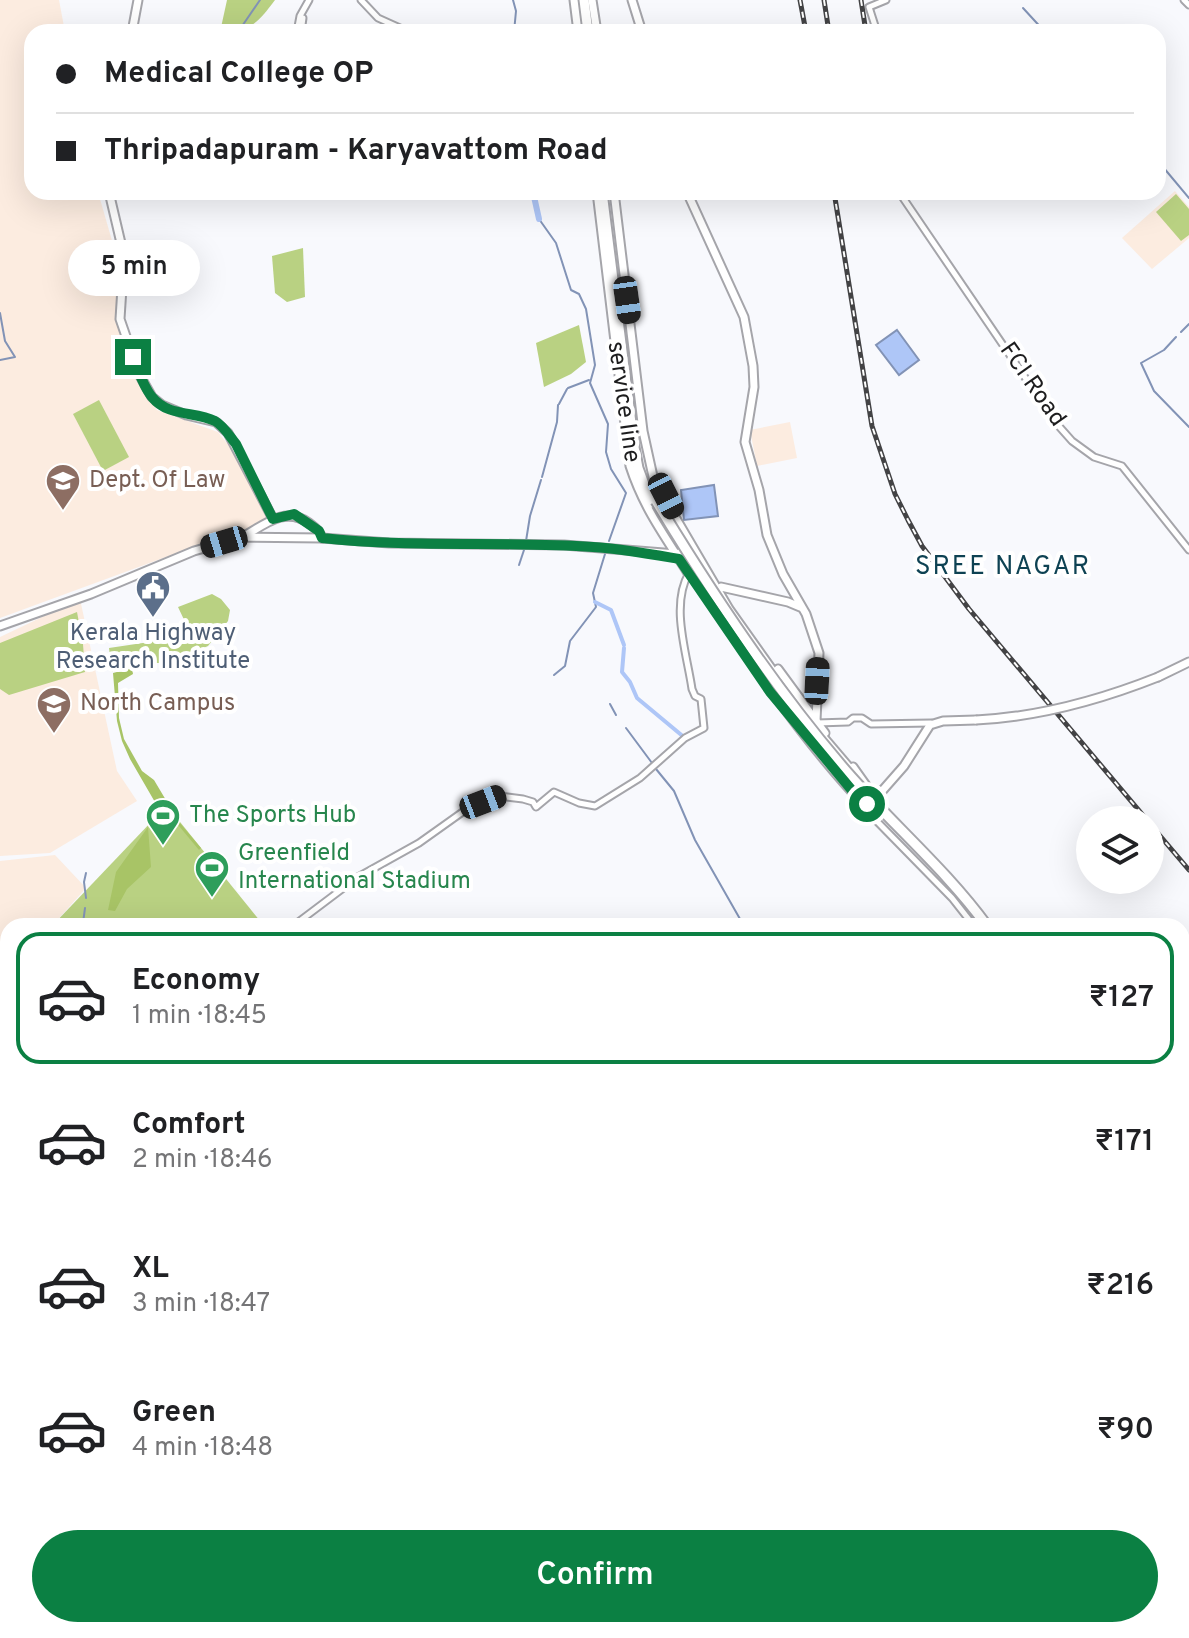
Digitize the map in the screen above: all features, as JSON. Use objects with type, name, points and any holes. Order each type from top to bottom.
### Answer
[{"type":"highway","points":[[579,0],[582,24]]},
{"type":"highway","points":[[603,200],[639,445],[648,483],[656,501],[743,634],[840,765],[963,895],[981,918]]},
{"type":"main road","points":[[134,24],[138,0]]},
{"type":"main road","points":[[594,0],[597,24]]},
{"type":"main road","points":[[632,0],[640,24]]},
{"type":"main road","points":[[111,200],[124,256],[120,319],[139,374],[152,397],[162,405],[216,422],[228,433],[273,519]]},
{"type":"main road","name":"service line","points":[[603,200],[630,466],[639,495],[652,520],[759,674],[864,806]]},
{"type":"main road","points":[[617,200],[649,448],[657,478],[696,551],[814,723]]},
{"type":"main road","points":[[691,200],[743,312],[754,387],[745,442],[759,490],[767,535],[806,614],[819,653],[814,723]]},
{"type":"main road","points":[[0,626],[91,594],[194,551],[243,537],[273,519],[294,514],[319,531],[322,538]]},
{"type":"main road","points":[[243,537],[526,544],[677,553],[696,551]]},
{"type":"main road","points":[[705,565],[729,609],[814,723],[875,798],[928,852]]},
{"type":"main road","points":[[721,587],[800,607]]},
{"type":"main road","points":[[788,602],[792,590]]},
{"type":"main road","points":[[864,806],[904,766],[932,723],[1039,713],[1158,677],[1189,662]]},
{"type":"street","points":[[300,24],[300,16],[311,0]]},
{"type":"street","points":[[301,24],[311,0]]},
{"type":"street","points":[[360,0],[378,18],[390,24]]},
{"type":"street","points":[[874,24],[869,7],[886,0]]},
{"type":"street","points":[[1184,0],[1189,5]]},
{"type":"street","name":"FCI Road","points":[[904,200],[1056,423],[1072,441],[1094,457],[1122,466],[1189,550]]},
{"type":"street","points":[[304,918],[358,877],[419,843],[471,806],[499,796],[523,799],[533,802],[536,807],[554,792],[595,806],[640,778],[685,738],[704,728],[701,699],[695,696],[692,689],[681,622],[685,582],[690,572],[705,565]]},
{"type":"street","points":[[796,723],[848,722],[853,718],[862,718],[871,724],[932,723]]},
{"type":"street","points":[[864,806],[968,918]]},
{"type":"street","points":[[928,852],[963,890],[982,918]]},
{"type":"shaded area","points":[[0,0],[59,0],[64,24],[24,24],[24,200],[100,200],[117,258],[120,338],[135,376],[157,410],[218,432],[230,447],[268,516],[244,532],[215,539],[0,618]]},
{"type":"shaded area","points":[[1175,191],[1189,207],[1189,238],[1152,269],[1122,238]]},
{"type":"shaded area","points":[[790,422],[797,458],[757,466],[750,430]]},
{"type":"shaded area","name":"North Campus","points":[[80,599],[117,771],[137,801],[50,853],[0,856],[0,637]]},
{"type":"shaded area","points":[[55,855],[86,888],[59,918],[0,918],[0,861]]},
{"type":"green space","points":[[227,0],[275,0],[253,24],[222,24]]},
{"type":"green space","points":[[1176,194],[1189,209],[1189,235],[1181,241],[1156,212]]},
{"type":"green space","points":[[303,248],[305,297],[287,302],[275,293],[272,256]]},
{"type":"green space","points":[[579,325],[586,362],[571,374],[544,387],[536,343]]},
{"type":"green space","points":[[99,400],[129,457],[103,471],[73,414]]},
{"type":"green space","points":[[212,594],[230,610],[228,621],[208,646],[170,663],[148,663],[112,672],[109,648],[187,635],[187,626],[178,607]]},
{"type":"green space","points":[[77,612],[85,672],[9,695],[0,689],[0,643]]},
{"type":"green space","points":[[132,668],[133,674],[118,683],[119,718],[124,739],[142,771],[154,780],[179,822],[201,848],[199,850],[169,814],[163,816],[122,741],[113,673]]},
{"type":"green space","name":"The Sports Hub","points":[[172,812],[258,918],[60,918],[153,820]]},
{"type":"green space","points":[[148,827],[151,867],[127,889],[115,911],[108,910],[116,872]]},
{"type":"water","points":[[897,330],[919,360],[899,375],[876,345]]},
{"type":"water","points":[[714,485],[718,516],[684,520],[681,490]]},
{"type":"waterway","points":[[244,24],[260,0]]},
{"type":"waterway","points":[[513,0],[515,24]]},
{"type":"waterway","points":[[1023,8],[1038,24]]},
{"type":"waterway","points":[[1166,171],[1189,198]]},
{"type":"waterway","points":[[535,200],[539,219]]},
{"type":"waterway","points":[[539,219],[556,243],[571,290],[579,294],[586,309],[595,365],[590,383],[608,424],[606,452],[611,469],[626,493],[609,541]]},
{"type":"waterway","points":[[0,313],[5,341],[15,357],[0,360]]},
{"type":"waterway","points":[[1181,332],[1189,324]]},
{"type":"waterway","points":[[1176,337],[1164,350],[1141,363],[1154,391],[1189,427]]},
{"type":"waterway","points":[[568,388],[589,380]]},
{"type":"waterway","points":[[559,404],[567,389]]},
{"type":"waterway","points":[[542,477],[557,422],[558,405]]},
{"type":"waterway","points":[[526,541],[541,480]]},
{"type":"waterway","points":[[519,565],[525,547]]},
{"type":"waterway","points":[[554,675],[565,666],[570,641],[596,607],[593,593],[605,554]]},
{"type":"waterway","points":[[595,602],[611,610],[624,645]]},
{"type":"waterway","points":[[624,648],[622,672],[637,698],[685,738]]},
{"type":"waterway","points":[[610,704],[616,715]]},
{"type":"waterway","points":[[626,728],[652,763]]},
{"type":"waterway","points":[[656,769],[674,791],[695,840],[739,918]]},
{"type":"waterway","points":[[86,873],[86,898]]},
{"type":"waterway","points":[[84,918],[85,908]]},
{"type":"railway","points":[[800,0],[804,24]]},
{"type":"railway","points":[[824,0],[828,24]]},
{"type":"railway","points":[[861,0],[865,24]]},
{"type":"railway","points":[[835,200],[872,426],[895,494],[922,546],[969,609],[1135,806]]},
{"type":"railway","points":[[1164,841],[1189,870]]},
{"type":"place","name":"Dept. Of Law","points":[[63,512]]},
{"type":"place","name":"Kerala Highway Research Institute","points":[[153,619]]},
{"type":"place","name":"North Campus","points":[[54,735]]},
{"type":"place","name":"The Sports Hub","points":[[163,847]]},
{"type":"place","name":"Greenfield International Stadium","points":[[212,899]]},
{"type":"district","name":"SREE NAGAR","points":[[1003,567]]},
{"type":"route","points":[[133,357],[152,397],[162,405],[216,422],[228,433],[273,519],[294,514],[319,531],[322,538],[389,543],[594,547],[642,551],[679,559],[770,692],[850,789],[865,806],[867,804]]}]
